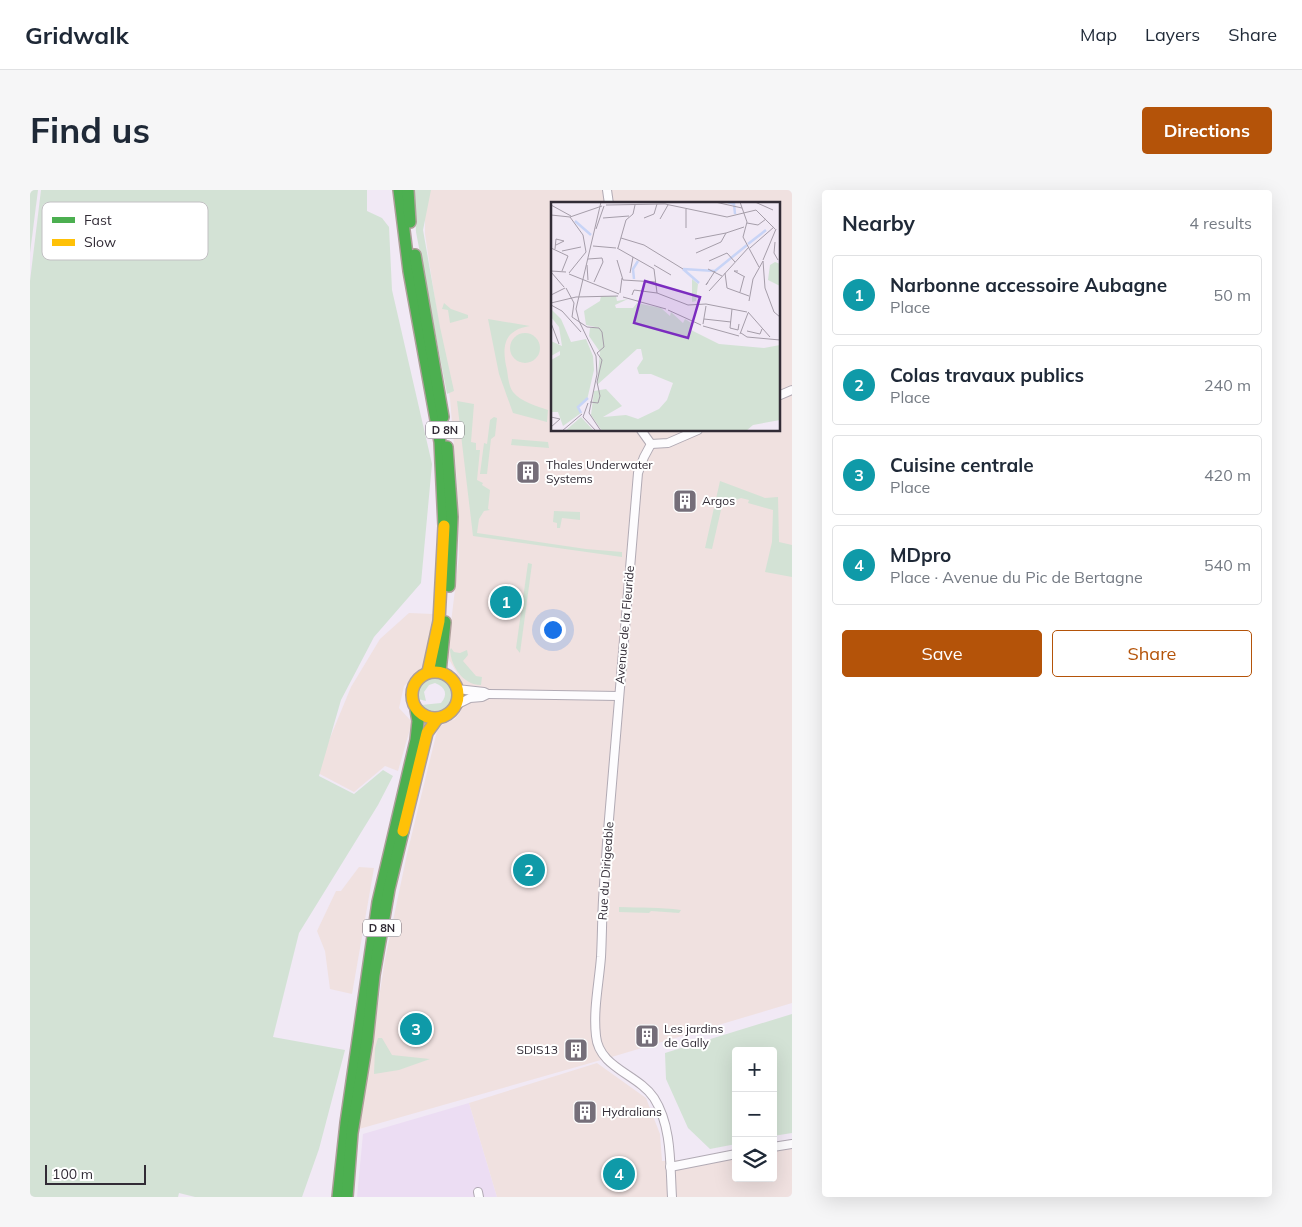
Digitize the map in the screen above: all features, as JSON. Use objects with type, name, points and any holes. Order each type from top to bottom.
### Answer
[{"type":"main road","name":"D 8N","points":[[399,190],[409,271],[440,442],[444,506],[439,621],[428,672]]},
{"type":"main road","name":"D 8N","points":[[408,190],[416,267],[439,387],[451,476],[452,553],[440,672]]},
{"type":"main road","points":[[428,672],[440,672],[451,678],[457,689],[458,699],[456,705],[448,714],[437,719],[427,717],[416,710],[411,698],[413,686],[419,677],[428,672]]},
{"type":"main road","name":"D 8N","points":[[338,1197],[346,1122],[378,902],[416,740],[418,721],[416,710]]},
{"type":"main road","name":"D 8N","points":[[346,1197],[351,1143],[367,1041],[374,975],[389,889],[426,733],[437,719]]},
{"type":"street","points":[[779,396],[792,390]]},
{"type":"street","points":[[643,431],[651,444],[668,443],[696,431]]},
{"type":"street","name":"Avenue de la Fleuride","points":[[457,689],[488,694],[618,696],[638,473],[651,444]]},
{"type":"street","name":"Avenue de la Fleuride","points":[[456,705],[470,698],[482,697],[488,694]]},
{"type":"street","name":"Rue du Dirigeable","points":[[618,696],[603,895],[601,955],[595,1022],[596,1039],[598,1046],[611,1064],[638,1082],[653,1096],[663,1114],[670,1167]]},
{"type":"street","points":[[777,1146],[792,1144]]},
{"type":"street","points":[[672,1197],[670,1167],[732,1155]]},
{"type":"shaded area","points":[[425,190],[792,190],[792,1003],[359,1129],[385,959],[407,854],[438,727],[455,719],[461,711],[457,673],[447,656],[459,556],[457,481],[450,399],[425,234]]},
{"type":"shaded area","points":[[409,613],[433,614],[425,666],[404,686],[399,708],[412,722],[398,771],[385,766],[354,792],[316,772],[351,687],[380,639]]},
{"type":"shaded area","points":[[359,867],[374,868],[352,994],[330,989],[325,951],[317,931],[336,891],[341,891]]},
{"type":"shaded area","points":[[597,1063],[646,1098],[660,1134],[662,1161],[683,1160],[732,1151],[732,1182],[777,1182],[777,1142],[792,1140],[792,1197],[497,1197],[469,1103]]},
{"type":"shaded area","points":[[469,1103],[497,1197],[357,1197],[363,1134]]},
{"type":"green space","points":[[30,190],[38,190],[30,253]]},
{"type":"green space","points":[[41,190],[367,190],[367,211],[382,218],[389,227],[392,290],[432,464],[421,583],[374,637],[341,700],[319,776],[354,794],[383,770],[393,776],[378,805],[299,933],[273,1037],[345,1050],[319,1149],[302,1197],[195,1197],[179,1193],[178,1197],[30,1197],[30,281]]},
{"type":"green space","points":[[414,190],[431,190],[423,230],[440,327],[454,391],[447,394],[416,232]]},
{"type":"green space","points":[[444,303],[451,309],[468,315],[468,318],[450,323],[448,310],[442,309]]},
{"type":"green space","points":[[488,319],[530,326],[517,330],[507,339],[505,354],[508,379],[516,395],[529,403],[548,410],[547,422],[513,413],[499,374]]},
{"type":"green space","points":[[525,333],[531,334],[539,342],[539,354],[531,362],[525,363],[519,362],[511,354],[510,348],[511,342],[519,334]]},
{"type":"green space","points":[[457,401],[474,404],[471,442],[476,443],[476,450],[480,450],[477,480],[490,490],[488,509],[490,510],[484,511],[479,519],[477,533],[586,549],[622,552],[622,557],[473,536]]},
{"type":"green space","points":[[494,417],[497,418],[495,436],[491,439],[487,474],[480,474],[484,443],[487,444],[490,420]]},
{"type":"green space","points":[[512,439],[548,442],[549,448],[511,445]]},
{"type":"green space","points":[[720,481],[765,498],[778,497],[779,542],[792,545],[792,577],[765,572],[772,542],[773,510],[748,503],[749,500],[741,498],[736,500],[724,497],[712,549],[705,548]]},
{"type":"green space","points":[[554,511],[580,512],[580,520],[562,518],[560,528],[557,528],[557,523],[553,522]]},
{"type":"green space","points":[[528,563],[532,564],[520,653],[516,648]]},
{"type":"green space","points":[[451,648],[454,652],[460,653],[467,650],[468,655],[463,661],[476,676],[482,677],[481,685],[469,682],[459,674],[451,656]]},
{"type":"green space","points":[[432,677],[444,679],[450,685],[453,693],[447,708],[440,712],[431,711],[421,705],[441,703],[445,697],[445,692],[439,685],[435,683],[429,685],[424,692],[426,701],[418,699],[420,685],[424,680]]},
{"type":"green space","points":[[619,907],[681,910],[679,913],[651,911],[649,913],[619,912]]},
{"type":"green space","points":[[792,1014],[792,1133],[777,1135],[777,1047],[732,1047],[732,1145],[710,1149],[688,1128],[666,1079],[665,1053]]},
{"type":"green space","points":[[378,1038],[382,1038],[392,1055],[430,1059],[399,1070],[374,1074],[375,1048]]},
{"type":"traffic: fast","points":[[399,190],[409,271],[440,442],[444,526]]},
{"type":"traffic: fast","points":[[408,190],[410,222]]},
{"type":"traffic: fast","points":[[415,255],[443,417]]},
{"type":"traffic: fast","points":[[447,447],[452,517],[449,586]]},
{"type":"traffic: fast","points":[[440,672],[445,622]]},
{"type":"traffic: fast","points":[[338,1197],[346,1123],[378,902],[416,740],[418,721],[416,710]]},
{"type":"traffic: fast","points":[[347,1197],[352,1133],[367,1041],[374,975],[389,889],[403,831]]},
{"type":"traffic: slow","points":[[428,672],[439,621],[444,526]]},
{"type":"traffic: slow","points":[[440,672],[452,678],[457,686],[458,695],[457,704],[452,712],[444,717],[430,718],[418,712],[413,704],[412,690],[418,678],[426,673],[440,672]]},
{"type":"traffic: slow","points":[[403,831],[427,733],[437,719]]},
{"type":"place","name":"Thales Underwater Systems","points":[[528,472]]},
{"type":"place","name":"Argos","points":[[685,501]]},
{"type":"place","name":"Narbonne accessoire Aubagne","points":[[506,602]]},
{"type":"place","name":"Colas travaux publics","points":[[529,870]]},
{"type":"place","name":"Cuisine centrale","points":[[416,1029]]},
{"type":"place","name":"Les jardins de Gally","points":[[647,1036]]},
{"type":"place","name":"SDIS13","points":[[576,1050]]},
{"type":"place","name":"Hydralians","points":[[585,1112]]},
{"type":"place","name":"MDpro","points":[[619,1174]]}]
